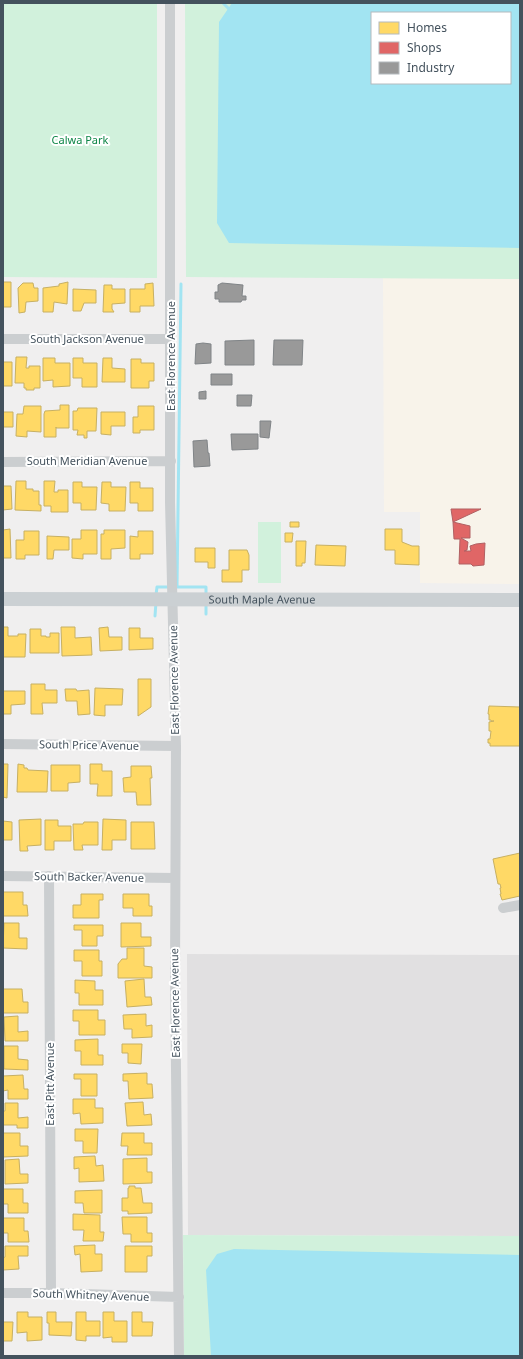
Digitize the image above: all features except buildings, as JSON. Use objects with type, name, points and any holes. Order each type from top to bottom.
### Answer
[{"type":"main road","name":"South Maple Avenue","points":[[3,599],[360,601],[520,600]]},
{"type":"street","name":"East Florence Avenue","points":[[170,3],[170,502],[176,746],[176,1155],[179,1356]]},
{"type":"street","name":"South Jackson Avenue","points":[[3,339],[170,339]]},
{"type":"street","name":"South Meridian Avenue","points":[[3,462],[171,461]]},
{"type":"street","name":"South Price Avenue","points":[[3,744],[176,746]]},
{"type":"street","name":"South Backer Avenue","points":[[3,876],[175,878]]},
{"type":"street","name":"East Pitt Avenue","points":[[49,876],[51,1293]]},
{"type":"street","points":[[503,908],[520,905]]},
{"type":"street","name":"South Whitney Avenue","points":[[3,1293],[51,1293],[179,1298]]},
{"type":"shaded area","points":[[383,278],[520,279],[520,584],[420,583],[420,512],[384,512]]},
{"type":"shaded area","points":[[187,954],[520,955],[520,1236],[188,1235]]},
{"type":"green space","name":"Calwa Park","points":[[3,3],[157,3],[157,278],[3,277]]},
{"type":"green space","points":[[185,3],[520,3],[520,279],[186,277]]},
{"type":"green space","points":[[258,522],[281,522],[281,583],[258,583]]},
{"type":"green space","points":[[183,1235],[520,1236],[520,1356],[184,1356]]},
{"type":"water","points":[[232,3],[520,3],[520,248],[229,243],[217,223],[219,22]]},
{"type":"water","points":[[234,1249],[520,1255],[520,1356],[211,1356],[206,1270],[217,1254]]},
{"type":"waterway","points":[[223,3],[231,11]]},
{"type":"waterway","points":[[181,284],[177,587],[206,587],[206,595]]},
{"type":"waterway","points":[[156,595],[157,587],[171,587]]},
{"type":"waterway","points":[[155,616],[156,602]]},
{"type":"waterway","points":[[206,603],[206,614]]}]
